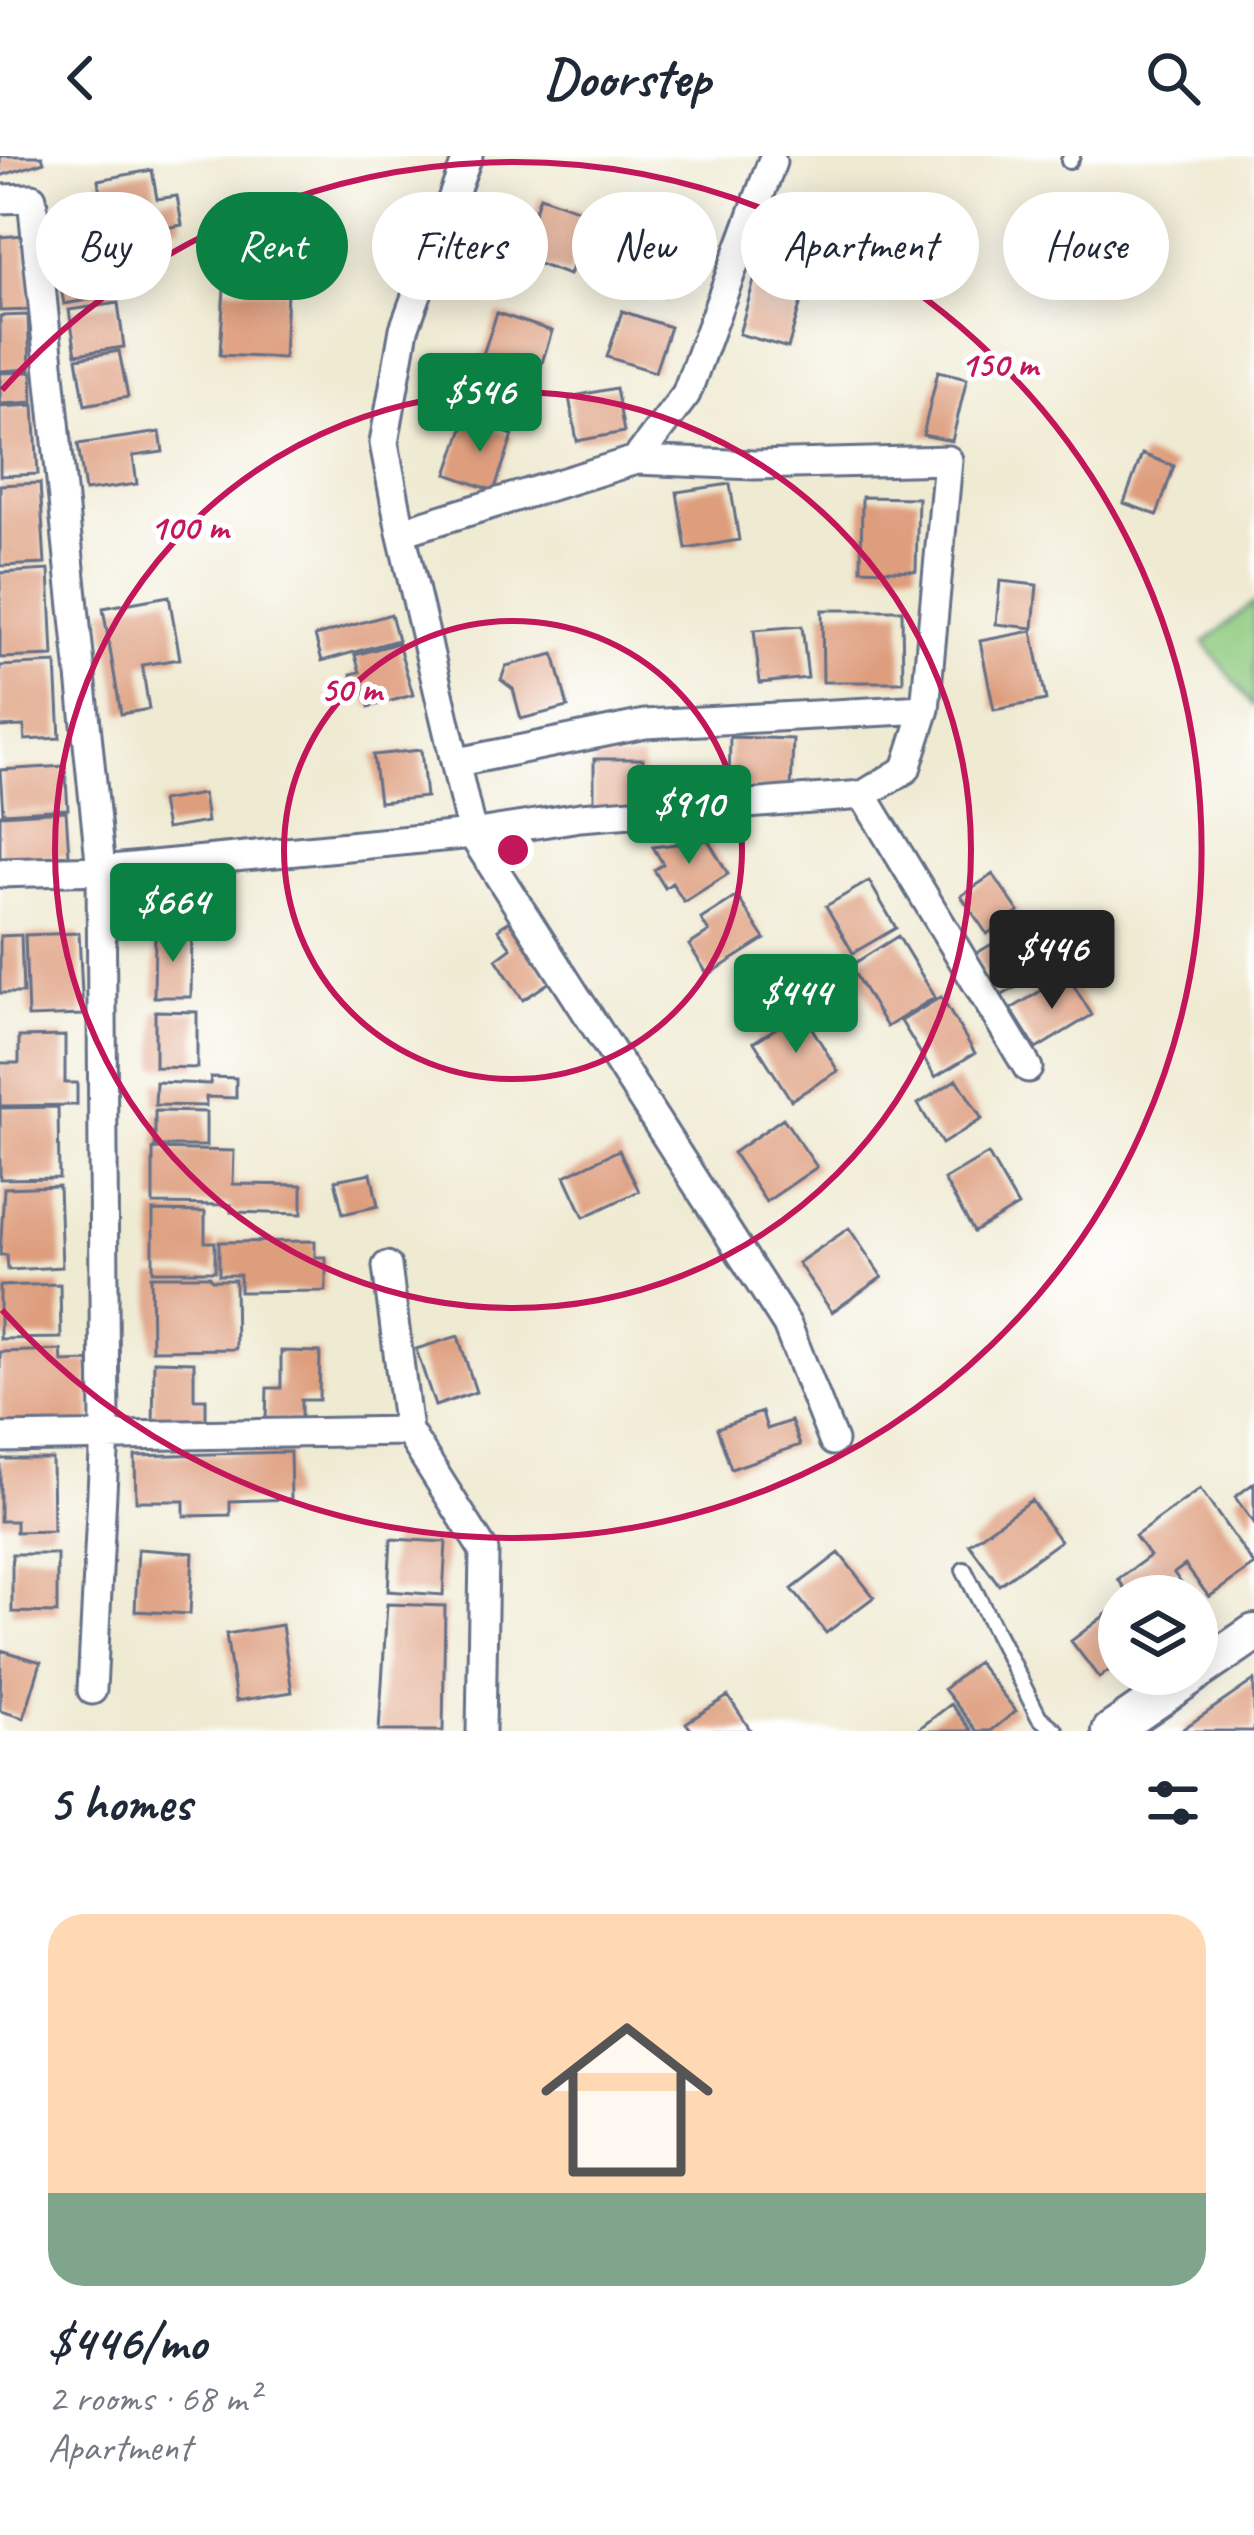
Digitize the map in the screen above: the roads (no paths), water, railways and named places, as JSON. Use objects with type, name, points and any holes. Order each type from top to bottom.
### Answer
[{"type":"street","points":[[469,156],[404,329],[384,443],[400,532],[472,835],[787,1325],[833,1441]]},
{"type":"street","points":[[636,460],[686,394],[772,162]]},
{"type":"street","points":[[0,200],[32,198],[101,870],[105,1433],[92,1690]]},
{"type":"street","points":[[0,872],[101,870],[472,835],[580,817],[862,795],[906,769],[925,709],[948,460],[754,466],[636,460],[400,532]]},
{"type":"street","points":[[458,762],[645,724],[925,709]]},
{"type":"street","points":[[862,795],[1028,1068]]},
{"type":"street","points":[[387,1266],[408,1431],[484,1551],[481,1731]]},
{"type":"street","points":[[0,1438],[408,1431]]},
{"type":"street","points":[[1218,1658],[1254,1633]]},
{"type":"street","points":[[1111,1731],[1164,1695]]},
{"type":"lane","points":[[964,1570],[1039,1717],[1056,1731]]}]
